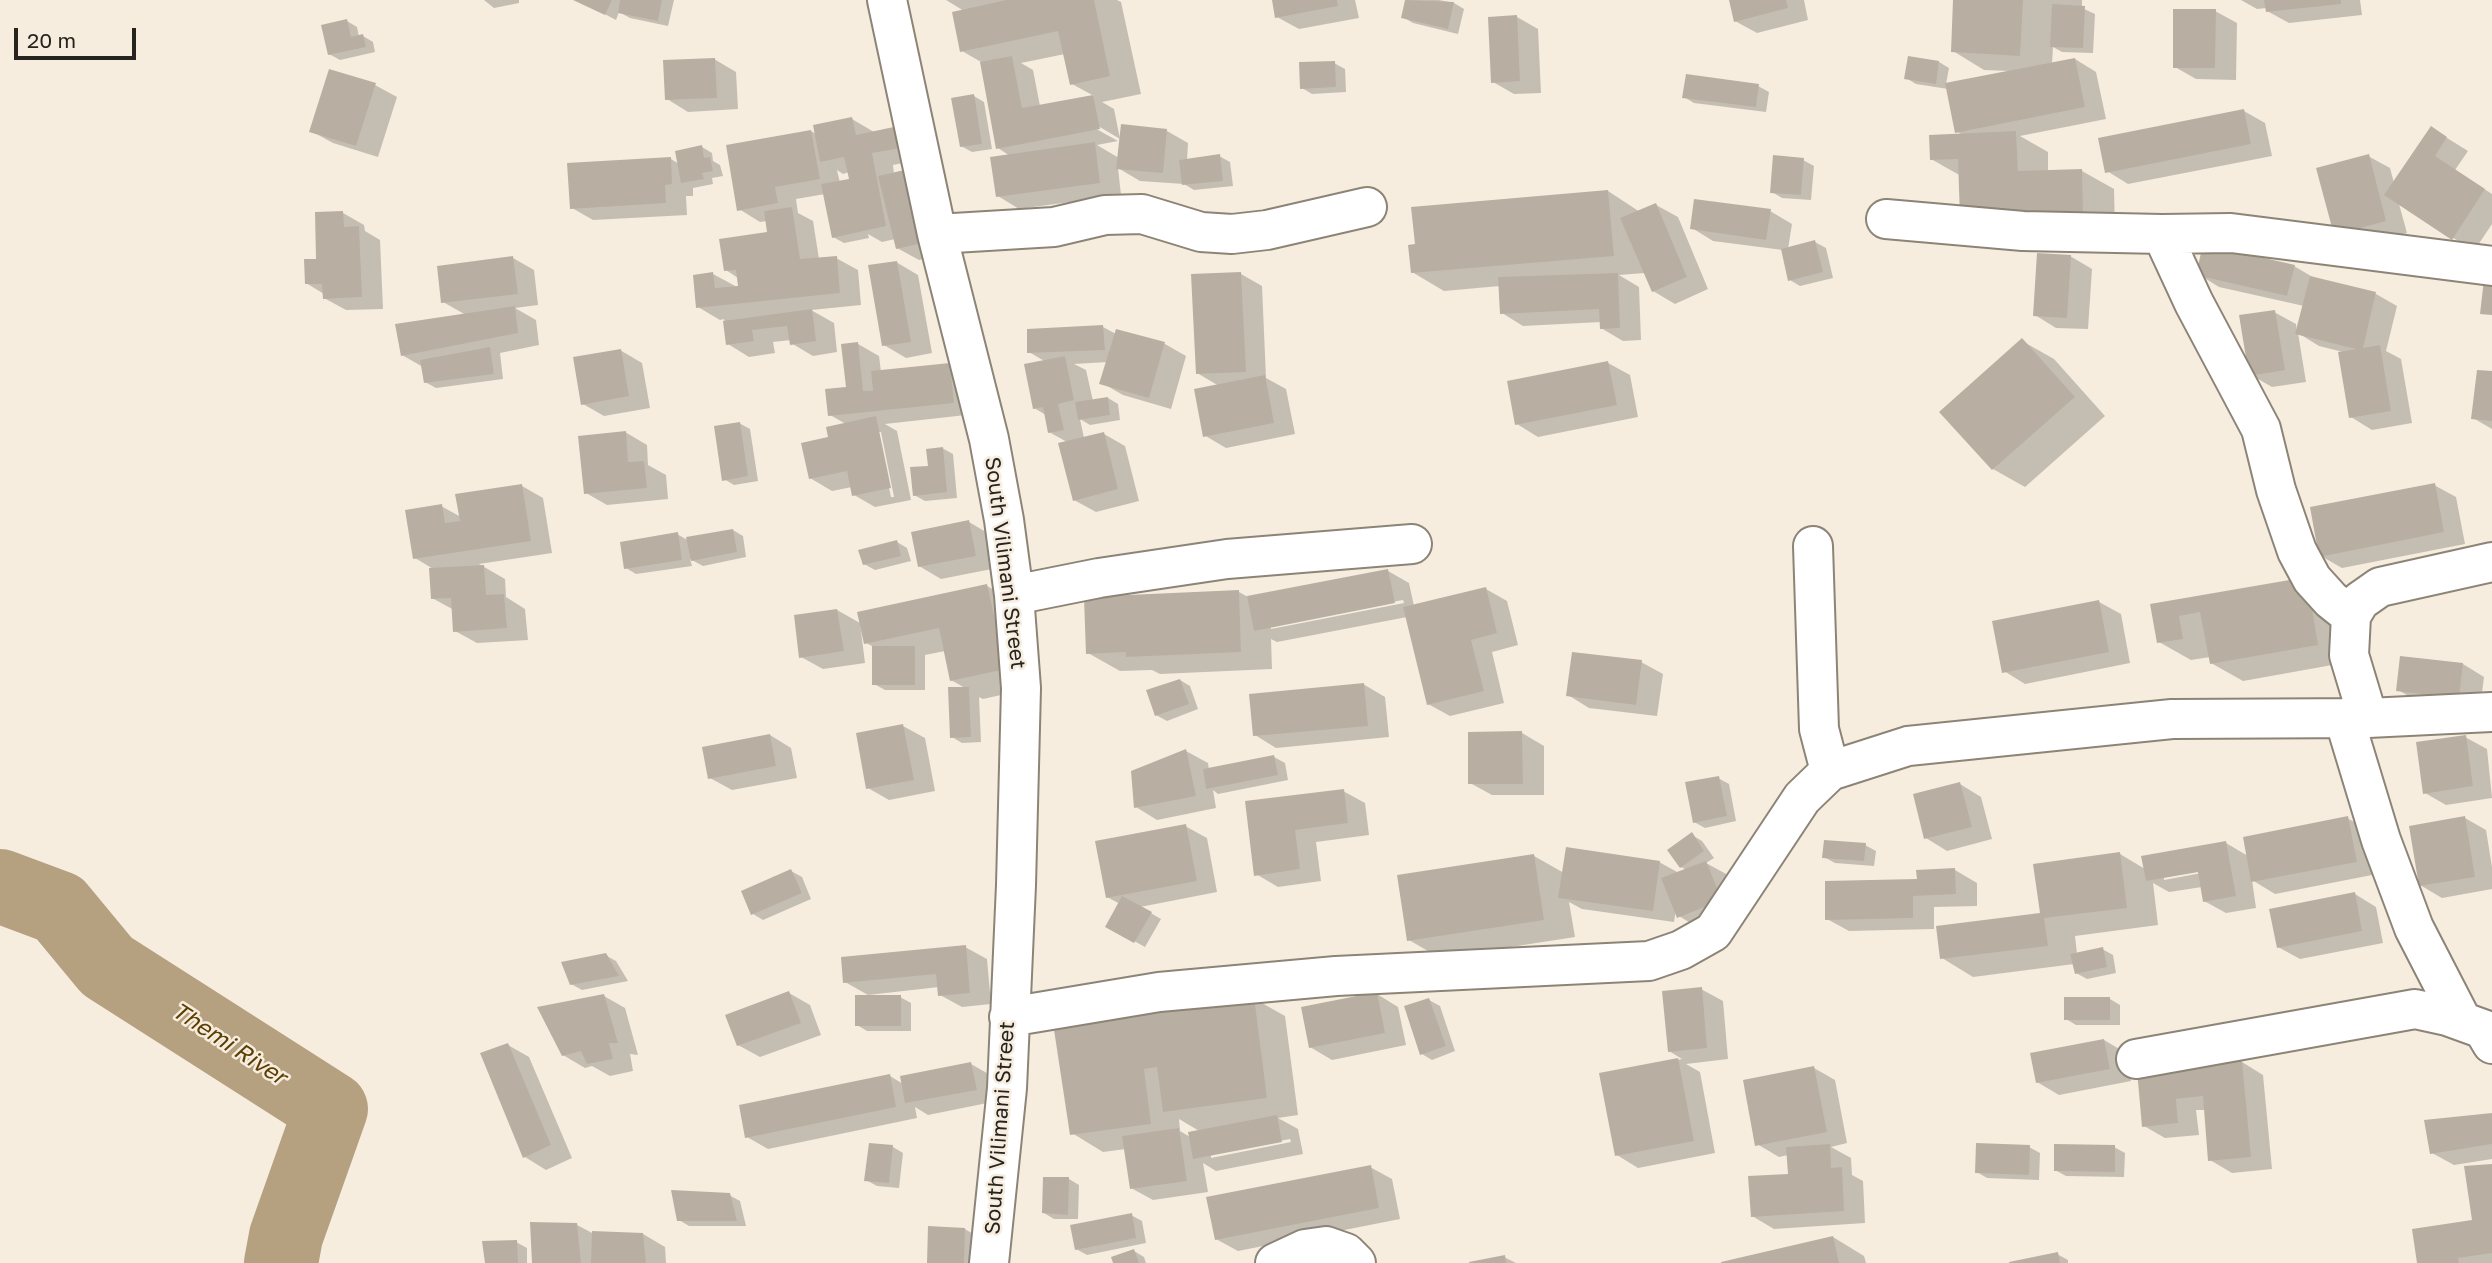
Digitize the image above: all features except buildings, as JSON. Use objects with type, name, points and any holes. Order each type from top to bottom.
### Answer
[{"type":"street","name":"South Vilimani Street","points":[[887,0],[937,234],[989,439],[1014,595],[1021,688],[1016,897],[1007,1088],[989,1263]]},
{"type":"street","points":[[937,234],[1054,227],[1105,215],[1142,214],[1201,232],[1232,234],[1267,230],[1367,207]]},
{"type":"street","points":[[1886,219],[2023,230],[2231,233],[2492,266]]},
{"type":"street","points":[[2162,234],[2194,303],[2261,429],[2276,490],[2297,551],[2312,579],[2351,617]]},
{"type":"street","points":[[1014,595],[1099,578],[1227,559],[1412,544]]},
{"type":"street","points":[[1813,546],[1819,729],[1830,771]]},
{"type":"street","points":[[2462,1021],[2414,928],[2381,840],[2356,718],[2349,655],[2351,617],[2360,601],[2380,587],[2492,562]]},
{"type":"street","points":[[1009,1017],[1159,992],[1336,976],[1649,961],[1681,950],[1713,932],[1802,798],[1830,771],[1908,746],[2172,719],[2356,718],[2492,712]]},
{"type":"street","points":[[2136,1059],[2415,1009],[2483,1029],[2492,1044]]},
{"type":"street","points":[[1275,1263],[1305,1249],[1326,1245],[1346,1253],[1356,1263]]},
{"type":"waterway","name":"Themi River","points":[[0,886],[59,908],[107,966],[331,1109],[286,1236],[281,1263]]}]
